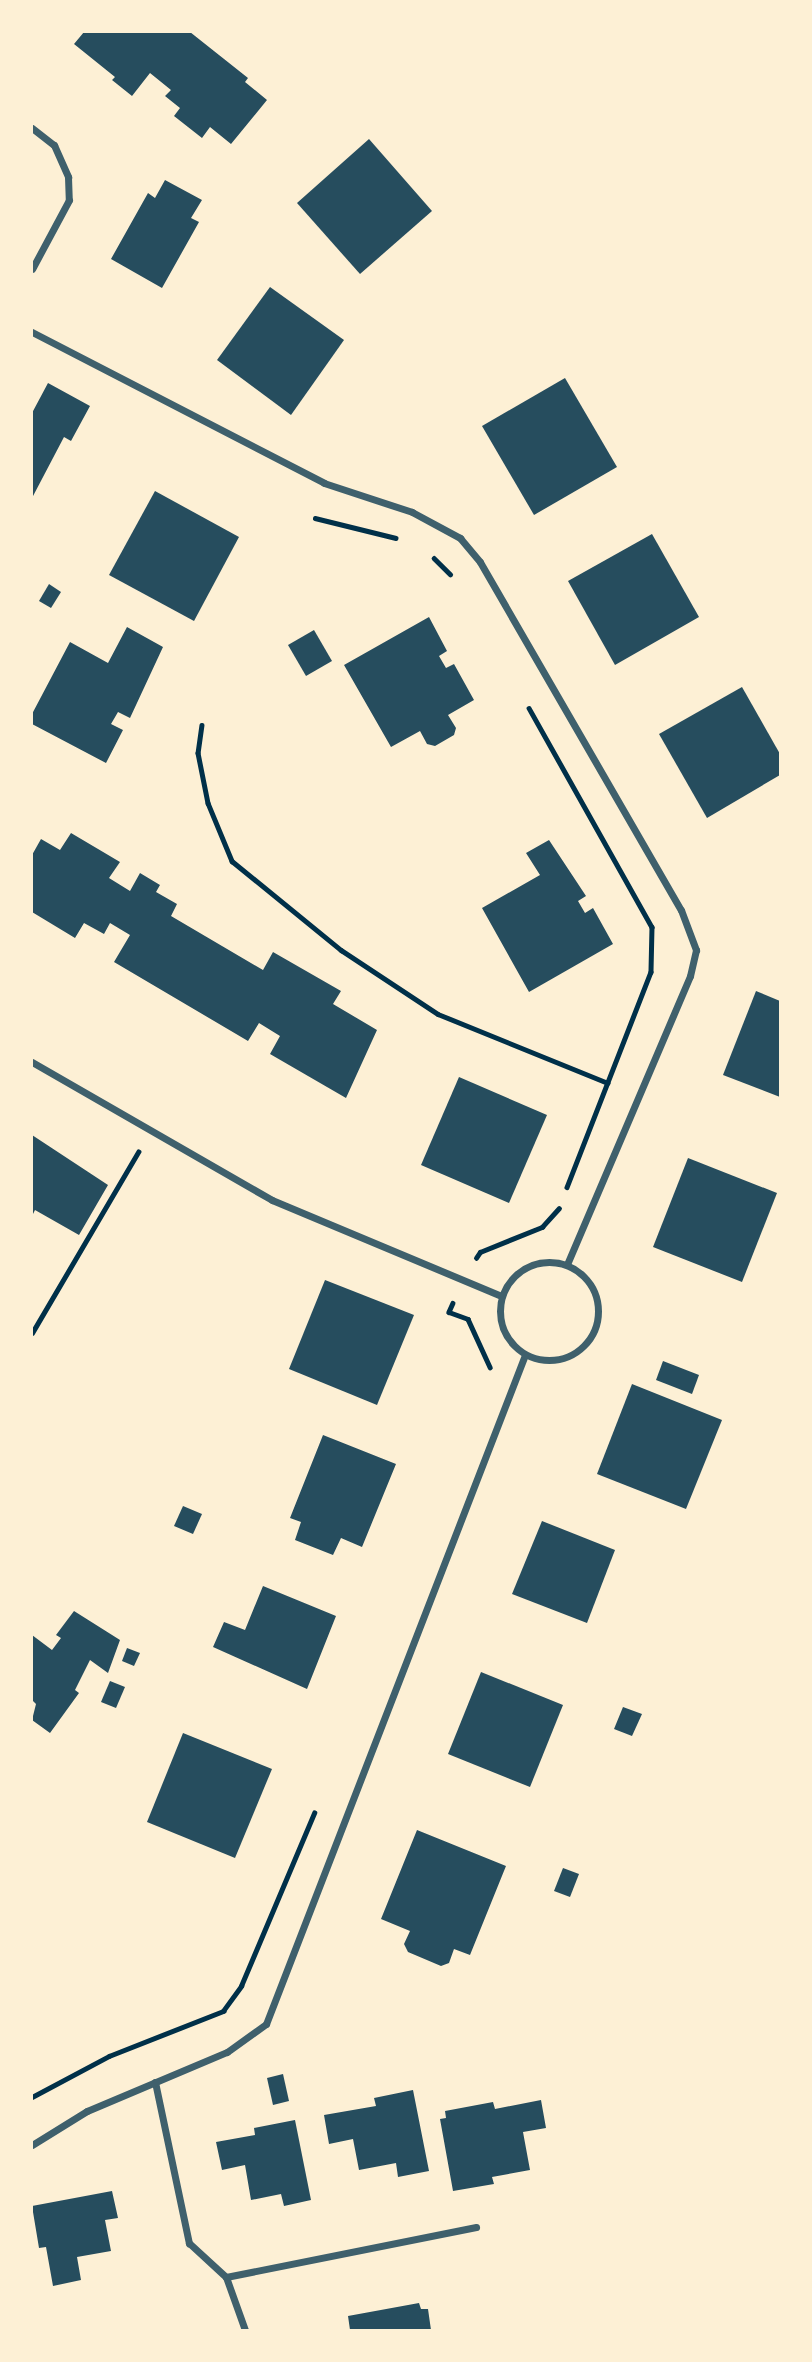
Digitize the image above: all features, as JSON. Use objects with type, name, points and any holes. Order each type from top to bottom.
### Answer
[{"type":"street","points":[[32,128],[54,145],[68,177],[69,200],[32,269]]},
{"type":"street","points":[[32,332],[324,483],[435,523],[460,538],[473,554],[694,935],[696,950],[690,976],[641,1097],[566,1264]]},
{"type":"street","points":[[32,1062],[272,1200],[501,1296]]},
{"type":"street","points":[[535,1262],[566,1264],[581,1272],[597,1299],[594,1331],[572,1355],[541,1360],[525,1355],[503,1329],[501,1296],[508,1282],[535,1262]]},
{"type":"street","points":[[32,2146],[87,2110],[227,2052],[266,2024],[525,1355]]},
{"type":"street","points":[[155,2082],[189,2243],[226,2277],[245,2330]]},
{"type":"street","points":[[226,2277],[477,2227]]},
{"type":"path","points":[[315,518],[399,539]]},
{"type":"path","points":[[422,550],[457,581]]},
{"type":"path","points":[[492,1372],[468,1319],[449,1312],[463,1280],[480,1252],[542,1227],[558,1210],[651,972],[652,927],[524,701]]},
{"type":"path","points":[[202,725],[198,754],[208,803],[232,861],[341,950],[438,1014],[641,1097]]},
{"type":"path","points":[[32,1333],[150,1130]]},
{"type":"path","points":[[32,2097],[109,2056],[223,2011],[241,1986],[319,1802]]},
{"type":"building","points":[[84,32],[190,32],[248,78],[245,82],[267,100],[231,144],[210,127],[202,138],[174,116],[180,108],[165,96],[171,90],[150,73],[132,96],[112,80],[115,77],[74,44]]},
{"type":"building","points":[[369,139],[432,211],[360,274],[297,203]]},
{"type":"building","points":[[165,180],[202,200],[191,218],[199,222],[162,288],[111,259],[148,193],[155,198]]},
{"type":"building","points":[[270,287],[344,340],[291,415],[217,360]]},
{"type":"building","points":[[565,378],[617,467],[534,515],[482,426]]},
{"type":"building","points":[[48,383],[90,406],[71,441],[64,437],[32,498],[32,413]]},
{"type":"building","points":[[155,491],[239,537],[194,621],[109,575]]},
{"type":"building","points":[[652,534],[699,617],[615,665],[568,581]]},
{"type":"building","points":[[49,584],[61,592],[51,608],[39,601]]},
{"type":"building","points":[[429,617],[447,651],[439,656],[446,668],[454,664],[474,700],[448,715],[456,728],[454,735],[435,746],[427,744],[420,731],[391,747],[344,665]]},
{"type":"building","points":[[127,627],[163,647],[130,718],[118,712],[111,724],[123,730],[106,763],[32,724],[32,714],[70,642],[108,663]]},
{"type":"building","points":[[314,630],[332,661],[306,676],[288,645]]},
{"type":"building","points":[[742,687],[780,754],[780,775],[707,818],[659,734]]},
{"type":"building","points":[[71,833],[120,862],[109,878],[130,891],[140,873],[160,885],[156,892],[177,904],[171,916],[263,970],[273,952],[341,991],[333,1004],[377,1030],[346,1098],[270,1054],[280,1036],[259,1023],[248,1041],[114,962],[130,935],[110,923],[104,934],[84,923],[75,938],[32,912],[32,855],[41,839],[60,850]]},
{"type":"building","points":[[549,840],[586,896],[578,901],[585,913],[593,908],[613,944],[529,992],[482,908],[540,875],[526,853]]},
{"type":"building","points":[[756,991],[780,1001],[780,1097],[723,1075]]},
{"type":"building","points":[[459,1077],[547,1115],[509,1203],[421,1165]]},
{"type":"building","points":[[32,1135],[108,1185],[79,1235],[35,1210],[32,1216]]},
{"type":"building","points":[[688,1158],[777,1193],[742,1282],[653,1247]]},
{"type":"building","points":[[325,1280],[414,1315],[377,1405],[289,1369]]},
{"type":"building","points":[[663,1361],[699,1375],[692,1394],[656,1380]]},
{"type":"building","points":[[632,1384],[722,1420],[686,1509],[597,1474]]},
{"type":"building","points":[[323,1435],[396,1464],[362,1547],[341,1538],[333,1555],[295,1540],[301,1522],[290,1518]]},
{"type":"building","points":[[183,1506],[202,1514],[193,1534],[174,1526]]},
{"type":"building","points":[[542,1521],[615,1550],[587,1623],[512,1594]]},
{"type":"building","points":[[263,1586],[336,1616],[307,1689],[213,1647],[224,1622],[245,1630]]},
{"type":"building","points":[[74,1611],[120,1640],[108,1673],[90,1660],[75,1690],[79,1693],[50,1733],[32,1720],[36,1704],[32,1700],[32,1635],[52,1650],[61,1638],[56,1635]]},
{"type":"building","points":[[127,1648],[140,1653],[134,1666],[122,1661]]},
{"type":"building","points":[[481,1672],[563,1705],[530,1787],[448,1754]]},
{"type":"building","points":[[110,1681],[125,1687],[116,1708],[101,1702]]},
{"type":"building","points":[[623,1707],[642,1714],[632,1736],[614,1729]]},
{"type":"building","points":[[183,1733],[272,1769],[235,1858],[147,1822]]},
{"type":"building","points":[[417,1830],[506,1866],[470,1955],[454,1949],[449,1963],[441,1966],[408,1952],[404,1944],[410,1931],[381,1919]]},
{"type":"building","points":[[563,1868],[579,1874],[570,1897],[554,1891]]},
{"type":"building","points":[[283,2074],[289,2101],[273,2105],[267,2078]]},
{"type":"building","points":[[413,2090],[429,2171],[398,2177],[396,2163],[359,2170],[353,2139],[329,2144],[324,2115],[376,2106],[374,2098]]},
{"type":"building","points":[[541,2100],[546,2128],[523,2132],[530,2170],[492,2177],[494,2184],[453,2191],[440,2119],[446,2118],[445,2111],[493,2102],[495,2109]]},
{"type":"building","points":[[295,2120],[311,2200],[284,2206],[281,2194],[251,2200],[245,2165],[222,2170],[216,2142],[255,2135],[254,2128]]},
{"type":"building","points":[[112,2191],[118,2218],[105,2220],[111,2251],[77,2257],[81,2280],[53,2286],[46,2247],[39,2248],[32,2206]]},
{"type":"building","points":[[419,2303],[421,2309],[428,2309],[431,2330],[350,2330],[348,2316]]}]
